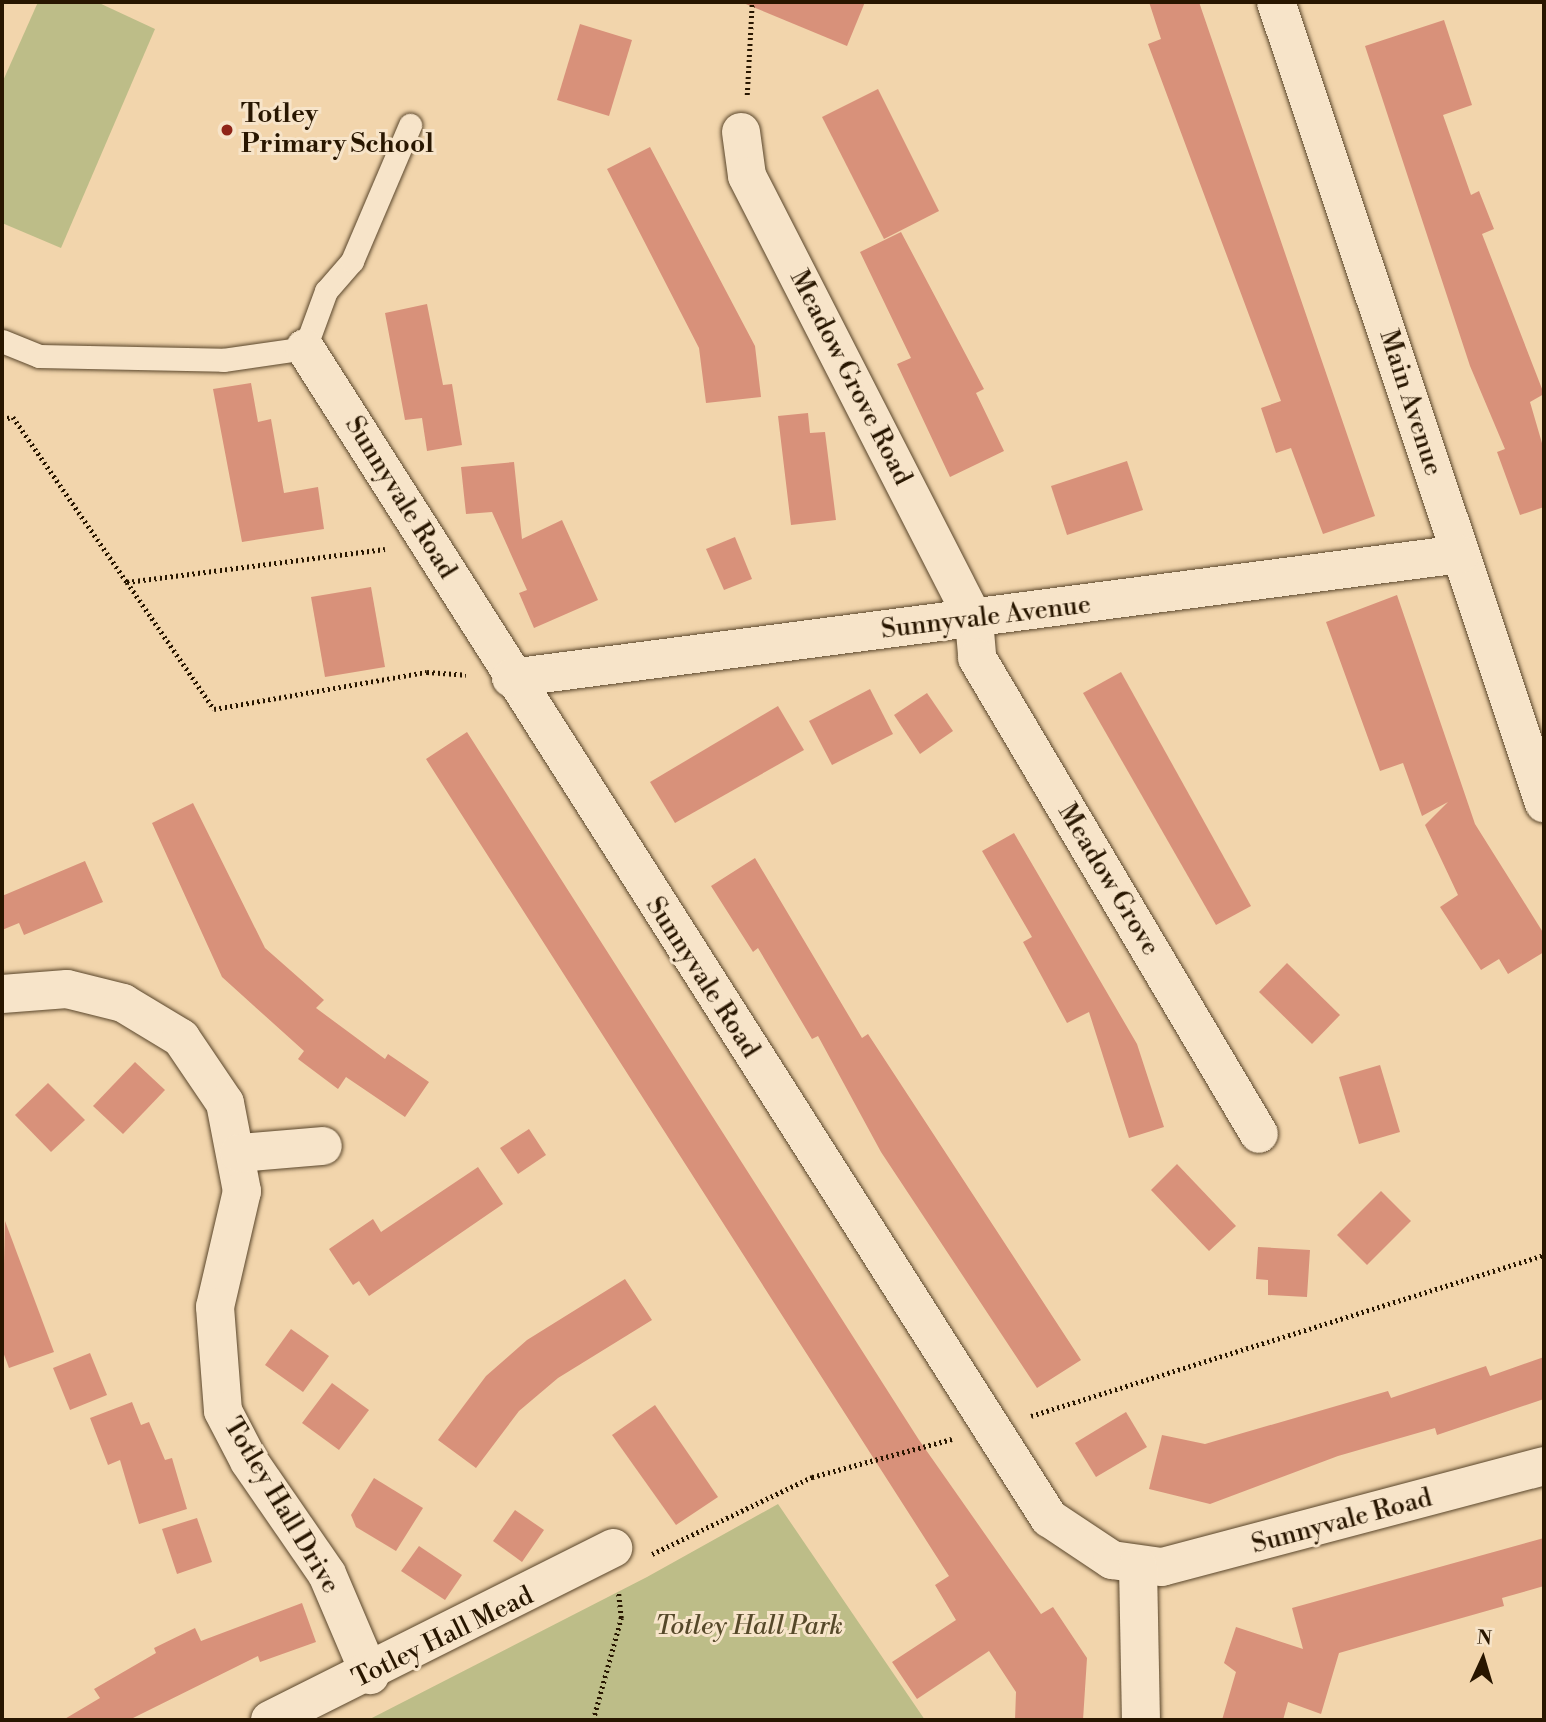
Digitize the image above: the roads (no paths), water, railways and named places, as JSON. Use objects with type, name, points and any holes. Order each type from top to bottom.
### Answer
[{"type":"street","name":"Main Avenue","points":[[1276,2],[1544,803]]},
{"type":"street","name":"Meadow Grove Road","points":[[741,131],[747,176],[974,620]]},
{"type":"street","name":"Sunnyvale Road","points":[[305,348],[430,543],[511,678],[1049,1518],[1089,1549],[1138,1566],[1188,1564],[1544,1466]]},
{"type":"street","name":"Sunnyvale Avenue","points":[[511,678],[974,620],[1460,554]]},
{"type":"street","name":"Meadow Grove","points":[[974,620],[977,658],[1259,1134]]},
{"type":"street","name":"Totley Hall Drive","points":[[2,994],[79,991],[123,1003],[165,1024],[213,1080],[239,1153],[238,1225],[213,1339],[223,1412],[249,1461],[327,1574],[370,1675]]},
{"type":"street","points":[[239,1153],[323,1146]]},
{"type":"street","name":"Totley Hall Mead","points":[[270,1720],[370,1675],[613,1548]]},
{"type":"street","points":[[1138,1566],[1141,1720]]},
{"type":"lane","points":[[2,341],[52,356],[223,360],[305,348],[326,291],[352,261],[410,125]]},
{"type":"place","name":"Totley Primary School","points":[[227,130]]},
{"type":"park label","name":"Totley Hall Park","points":[[749,1627]]}]
